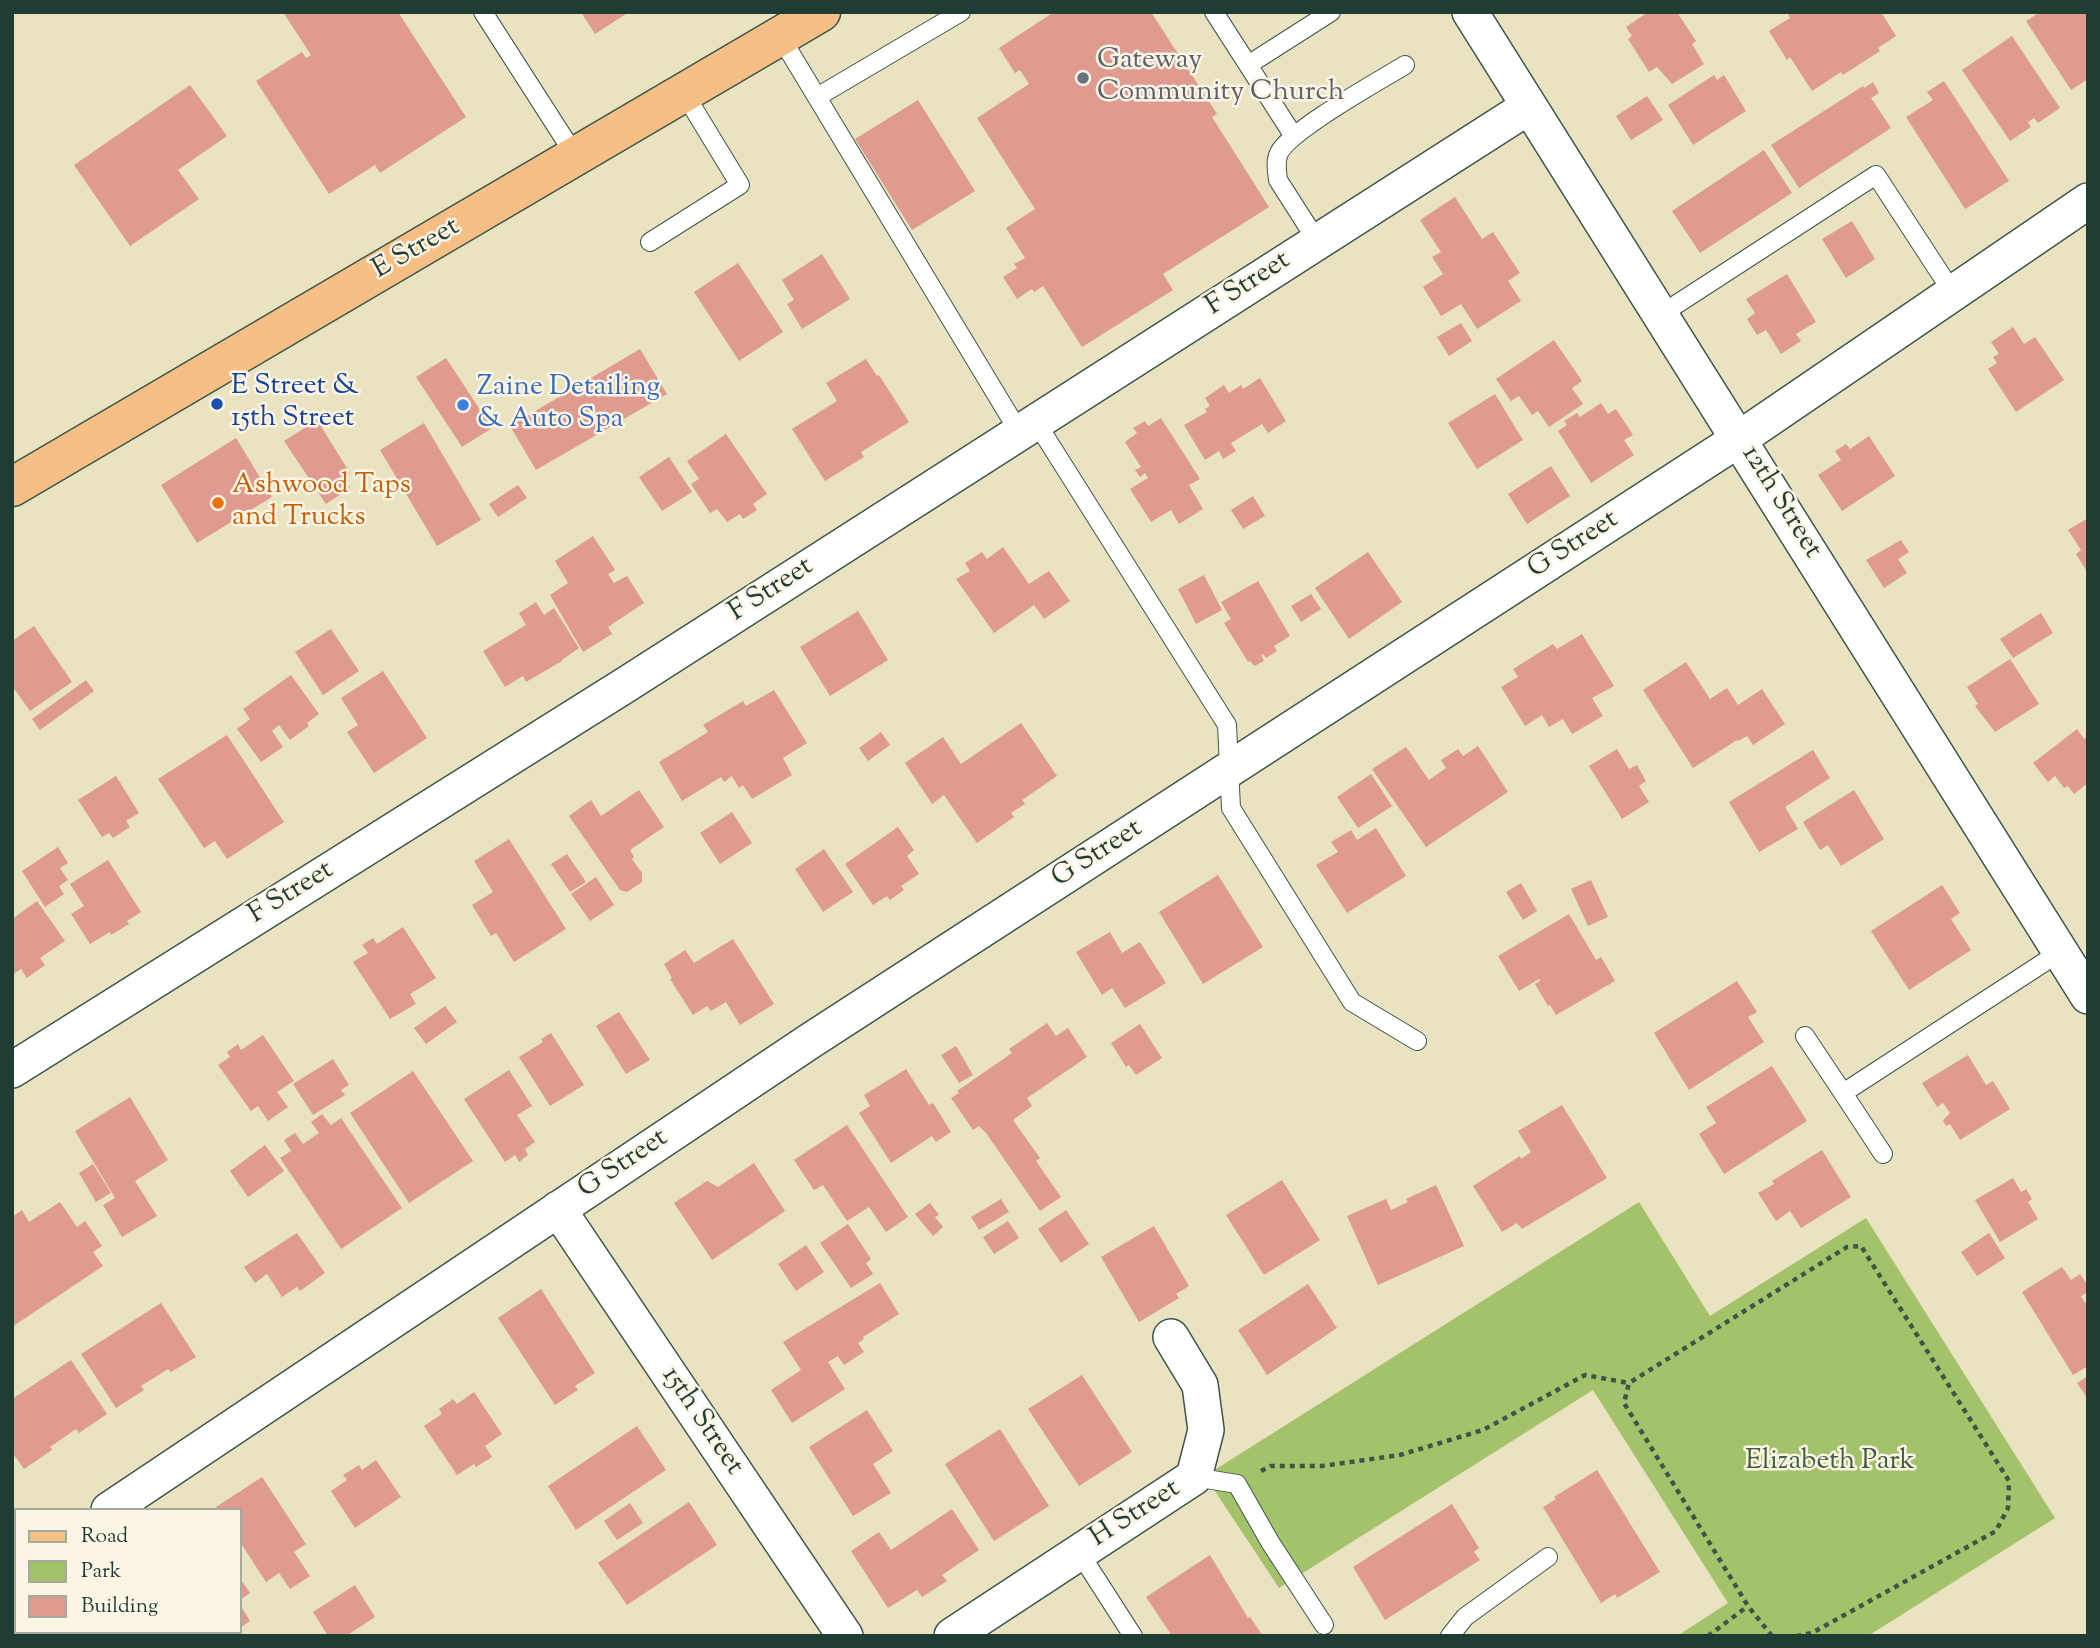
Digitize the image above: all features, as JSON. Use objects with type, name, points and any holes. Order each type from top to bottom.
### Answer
[{"type":"main road","name":"E Street","points":[[12,487],[821,12]]},
{"type":"street","name":"12th Street","points":[[1470,12],[2088,996]]},
{"type":"street","name":"F Street","points":[[12,1070],[627,684],[1528,107]]},
{"type":"street","name":"G Street","points":[[112,1508],[810,1041],[1740,439],[2088,201]]},
{"type":"street","name":"15th Street","points":[[558,1209],[845,1636]]},
{"type":"street","name":"H Street","points":[[952,1636],[1194,1477],[1206,1430],[1200,1385],[1171,1337]]},
{"type":"lane","points":[[484,12],[576,157]]},
{"type":"lane","points":[[817,97],[961,12]]},
{"type":"lane","points":[[1214,12],[1293,135]]},
{"type":"lane","points":[[1248,65],[1331,12]]},
{"type":"lane","points":[[780,36],[1028,427],[1227,724],[1231,808],[1352,1002],[1418,1041]]},
{"type":"lane","points":[[1317,241],[1278,180],[1276,168],[1279,153],[1293,135],[1405,65]]},
{"type":"lane","points":[[650,242],[740,185],[684,93]]},
{"type":"lane","points":[[1660,315],[1875,174],[1953,293]]},
{"type":"lane","points":[[1843,1093],[2060,952]]},
{"type":"lane","points":[[1805,1036],[1883,1154]]},
{"type":"lane","points":[[1194,1477],[1237,1484],[1270,1542],[1324,1625]]},
{"type":"lane","points":[[1079,1552],[1133,1636]]},
{"type":"lane","points":[[1450,1636],[1465,1616],[1548,1557]]},
{"type":"path","points":[[1237,1484],[1271,1466],[1322,1465],[1400,1455],[1483,1430],[1585,1375],[1629,1383],[1847,1247],[1861,1246],[2009,1481],[2008,1508],[1996,1531],[1812,1633],[1797,1636]]},
{"type":"path","points":[[1629,1383],[1624,1403],[1748,1606],[1772,1636]]},
{"type":"path","points":[[1708,1636],[1748,1606]]},
{"type":"green space","name":"Elizabeth Park","points":[[1639,1202],[1710,1316],[1866,1218],[2055,1518],[1868,1636],[1677,1636],[1728,1603],[1593,1390],[1279,1588],[1205,1476]]},
{"type":"building","points":[[283,12],[398,12],[466,117],[380,173],[375,165],[329,194],[256,81],[302,52],[306,58],[311,55]]},
{"type":"building","points":[[581,12],[629,12],[595,34]]},
{"type":"building","points":[[1054,12],[1151,12],[1217,114],[1212,117],[1269,207],[1163,274],[1173,290],[1082,347],[1043,286],[1034,292],[1032,289],[1017,299],[1003,277],[1017,268],[1014,264],[1025,258],[1006,228],[1035,209],[977,118],[1029,84],[1020,70],[1015,73],[999,48]]},
{"type":"building","points":[[1648,12],[1677,12],[1696,41],[1692,44],[1704,64],[1672,84],[1657,67],[1649,72],[1628,39],[1632,36],[1626,27]]},
{"type":"building","points":[[1791,12],[1881,12],[1896,36],[1878,48],[1880,51],[1812,91],[1790,57],[1787,60],[1769,31],[1790,18],[1788,15]]},
{"type":"building","points":[[2040,12],[2088,12],[2088,79],[2071,90],[2026,21]]},
{"type":"building","points":[[2012,36],[2060,108],[2038,123],[2034,118],[2028,122],[2031,127],[2010,141],[1962,70]]},
{"type":"building","points":[[1714,75],[1717,80],[1724,75],[1746,111],[1693,145],[1668,105]]},
{"type":"building","points":[[1944,81],[2009,181],[1965,209],[1906,117],[1933,100],[1927,92]]},
{"type":"building","points":[[1873,82],[1879,93],[1871,98],[1891,128],[1799,188],[1771,145]]},
{"type":"building","points":[[190,85],[227,136],[178,170],[199,199],[130,246],[74,165]]},
{"type":"building","points":[[1647,96],[1663,120],[1631,140],[1616,116]]},
{"type":"building","points":[[918,100],[975,191],[912,230],[855,139]]},
{"type":"building","points":[[1764,150],[1792,193],[1700,253],[1672,211]]},
{"type":"building","points":[[1455,197],[1482,239],[1493,232],[1520,273],[1508,281],[1521,301],[1477,329],[1461,304],[1441,316],[1423,287],[1443,274],[1432,257],[1441,252],[1420,220]]},
{"type":"building","points":[[1852,221],[1875,259],[1846,278],[1822,239]]},
{"type":"building","points":[[822,254],[850,299],[802,329],[787,304],[794,300],[782,280]]},
{"type":"building","points":[[738,263],[783,332],[739,361],[694,292]]},
{"type":"building","points":[[1787,274],[1816,322],[1796,334],[1801,341],[1781,354],[1766,330],[1757,335],[1747,319],[1755,313],[1746,299]]},
{"type":"building","points":[[1461,323],[1472,341],[1449,356],[1437,337]]},
{"type":"building","points":[[2013,327],[2024,344],[2035,337],[2064,380],[2016,412],[1988,369],[1997,363],[1993,357],[1999,354],[1991,342]]},
{"type":"building","points":[[1554,340],[1582,381],[1572,388],[1583,404],[1549,427],[1538,411],[1532,415],[1519,396],[1511,401],[1496,379]]},
{"type":"building","points":[[640,349],[667,394],[536,470],[510,426]]},
{"type":"building","points":[[446,358],[492,428],[462,447],[416,377]]},
{"type":"building","points":[[866,359],[909,422],[861,452],[864,457],[825,481],[792,429],[837,401],[826,383]]},
{"type":"building","points":[[1260,378],[1286,421],[1268,433],[1262,424],[1231,443],[1236,451],[1223,459],[1219,451],[1205,460],[1184,425],[1207,412],[1205,409],[1210,406],[1205,398],[1224,385],[1229,393],[1241,385],[1243,389]]},
{"type":"building","points":[[1495,394],[1523,440],[1477,469],[1448,423]]},
{"type":"building","points":[[1601,403],[1608,414],[1616,409],[1633,435],[1624,440],[1634,455],[1591,483],[1558,431],[1567,425],[1564,421],[1577,413],[1580,417]]},
{"type":"building","points":[[1161,418],[1200,479],[1189,485],[1203,509],[1179,524],[1171,510],[1151,522],[1130,489],[1148,478],[1145,473],[1140,477],[1135,470],[1141,467],[1125,442],[1137,433],[1133,428],[1145,421],[1148,426]]},
{"type":"building","points":[[317,420],[350,473],[343,478],[350,488],[326,504],[284,441]]},
{"type":"building","points":[[424,423],[481,520],[437,546],[380,450]]},
{"type":"building","points":[[726,434],[767,494],[753,504],[757,510],[743,519],[740,514],[727,522],[717,509],[710,513],[691,484],[699,479],[687,461]]},
{"type":"building","points":[[1869,436],[1895,476],[1842,511],[1818,475],[1841,460],[1835,451],[1846,444],[1850,449]]},
{"type":"building","points":[[236,438],[272,497],[197,543],[161,485]]},
{"type":"building","points":[[669,457],[692,492],[662,511],[639,477]]},
{"type":"building","points":[[1551,466],[1570,496],[1527,524],[1508,494]]},
{"type":"building","points":[[518,485],[527,498],[498,517],[489,504]]},
{"type":"building","points":[[1253,496],[1265,516],[1243,529],[1231,510]]},
{"type":"building","points":[[2088,518],[2088,573],[2076,554],[2081,550],[2068,530]]},
{"type":"building","points":[[593,536],[615,570],[608,574],[614,583],[627,576],[644,603],[608,627],[612,634],[583,652],[550,595],[568,583],[555,561]]},
{"type":"building","points":[[1901,540],[1909,552],[1898,559],[1907,573],[1884,588],[1866,560]]},
{"type":"building","points":[[1003,547],[1029,584],[1049,571],[1070,601],[1044,619],[1034,605],[994,633],[956,579],[970,571],[965,563],[982,552],[987,559]]},
{"type":"building","points":[[1368,552],[1402,602],[1349,639],[1315,588]]},
{"type":"building","points":[[1204,575],[1222,610],[1196,624],[1178,589]]},
{"type":"building","points":[[1258,581],[1290,636],[1274,646],[1277,651],[1266,658],[1261,655],[1264,661],[1254,666],[1248,662],[1224,623],[1231,619],[1221,602]]},
{"type":"building","points":[[1311,594],[1321,609],[1301,622],[1291,606]]},
{"type":"building","points":[[536,602],[544,615],[554,608],[579,648],[526,682],[523,676],[505,687],[483,651],[526,625],[519,613]]},
{"type":"building","points":[[858,611],[888,660],[830,696],[800,647]]},
{"type":"building","points":[[2041,613],[2053,633],[2013,658],[2000,639]]},
{"type":"building","points":[[34,626],[72,682],[30,711],[12,686],[12,641]]},
{"type":"building","points":[[331,629],[359,671],[323,695],[295,652]]},
{"type":"building","points":[[1582,634],[1614,686],[1592,698],[1603,716],[1572,734],[1563,719],[1549,727],[1542,715],[1525,726],[1501,687],[1518,677],[1513,669],[1553,644],[1557,649]]},
{"type":"building","points":[[2010,659],[2039,704],[1995,732],[1975,706],[1978,704],[1967,687]]},
{"type":"building","points":[[1686,662],[1710,699],[1727,688],[1738,705],[1762,689],[1785,724],[1753,745],[1747,736],[1737,740],[1693,768],[1643,690]]},
{"type":"building","points":[[383,671],[427,738],[374,773],[347,732],[358,725],[341,698]]},
{"type":"building","points":[[291,675],[319,714],[307,723],[309,726],[290,740],[279,725],[272,731],[283,747],[261,762],[237,729],[250,719],[243,709]]},
{"type":"building","points":[[86,680],[94,691],[40,730],[32,719]]},
{"type":"building","points":[[774,690],[807,743],[783,758],[792,775],[752,799],[743,785],[739,788],[732,776],[724,782],[721,777],[682,801],[659,762],[708,732],[703,725],[743,701],[746,706]]},
{"type":"building","points":[[1021,723],[1057,776],[1022,800],[1025,804],[1011,813],[1014,817],[977,843],[944,795],[932,804],[905,763],[943,737],[961,764]]},
{"type":"building","points":[[2077,729],[2084,739],[2088,736],[2088,783],[2074,794],[2068,786],[2064,788],[2055,776],[2048,782],[2033,763]]},
{"type":"building","points":[[881,732],[890,745],[868,761],[859,748]]},
{"type":"building","points":[[227,735],[284,822],[227,859],[215,841],[204,848],[158,779]]},
{"type":"building","points":[[1478,746],[1508,792],[1426,847],[1372,769],[1406,747],[1429,780],[1446,768],[1441,760],[1458,749],[1463,756]]},
{"type":"building","points":[[1617,749],[1629,769],[1637,765],[1646,781],[1639,786],[1649,802],[1622,819],[1589,766]]},
{"type":"building","points":[[1813,750],[1830,778],[1785,807],[1798,829],[1759,852],[1729,802]]},
{"type":"building","points":[[1371,774],[1392,806],[1358,828],[1337,797]]},
{"type":"building","points":[[116,776],[139,813],[126,821],[130,827],[113,838],[109,833],[102,837],[78,800]]},
{"type":"building","points":[[639,790],[664,827],[630,850],[634,857],[632,859],[642,873],[642,882],[627,892],[620,890],[569,816],[591,800],[601,816]]},
{"type":"building","points":[[1854,790],[1884,839],[1841,866],[1828,845],[1820,850],[1803,822]]},
{"type":"building","points":[[732,812],[752,843],[720,864],[700,833]]},
{"type":"building","points":[[898,827],[914,850],[907,856],[919,874],[901,886],[904,890],[890,900],[887,896],[873,905],[845,864]]},
{"type":"building","points":[[1376,828],[1406,876],[1347,913],[1316,865],[1338,852],[1331,842],[1351,830],[1357,840]]},
{"type":"building","points":[[509,839],[566,929],[514,962],[496,933],[491,936],[472,905],[493,892],[474,861]]},
{"type":"building","points":[[58,847],[68,863],[60,868],[68,880],[59,886],[64,894],[45,907],[22,871]]},
{"type":"building","points":[[824,849],[853,892],[823,912],[795,869]]},
{"type":"building","points":[[567,854],[586,882],[570,892],[551,864]]},
{"type":"building","points":[[108,860],[141,912],[127,921],[129,924],[90,944],[71,914],[84,906],[70,884]]},
{"type":"building","points":[[1218,875],[1263,947],[1203,984],[1159,912]]},
{"type":"building","points":[[596,877],[614,905],[590,921],[571,894]]},
{"type":"building","points":[[1591,880],[1608,917],[1588,926],[1571,889]]},
{"type":"building","points":[[1521,883],[1537,911],[1523,920],[1506,892]]},
{"type":"building","points":[[1942,885],[1960,913],[1951,919],[1971,950],[1909,990],[1871,931]]},
{"type":"building","points":[[37,901],[65,941],[40,958],[45,965],[27,978],[21,969],[12,975],[12,919]]},
{"type":"building","points":[[1569,914],[1596,960],[1601,957],[1615,981],[1556,1015],[1535,984],[1539,979],[1519,991],[1498,956]]},
{"type":"building","points":[[403,927],[436,978],[410,994],[416,1004],[390,1019],[353,962],[368,953],[362,945],[373,938],[377,944]]},
{"type":"building","points":[[1110,932],[1122,953],[1140,942],[1166,983],[1125,1008],[1112,988],[1102,995],[1076,952]]},
{"type":"building","points":[[733,939],[774,1004],[740,1025],[726,1002],[711,1011],[707,1006],[693,1015],[670,979],[672,978],[664,964],[685,950],[694,963]]},
{"type":"building","points":[[1737,981],[1757,1012],[1748,1017],[1764,1042],[1689,1090],[1654,1033]]},
{"type":"building","points":[[445,1006],[457,1022],[426,1044],[414,1028]]},
{"type":"building","points":[[619,1012],[650,1060],[626,1074],[596,1026]]},
{"type":"building","points":[[1047,1023],[1056,1036],[1068,1028],[1087,1057],[1027,1098],[1032,1106],[1013,1120],[1040,1158],[1036,1161],[1061,1197],[1040,1211],[986,1133],[979,1126],[973,1130],[951,1098],[1012,1053],[1009,1049]]},
{"type":"building","points":[[1140,1024],[1162,1058],[1136,1075],[1129,1065],[1126,1067],[1111,1043]]},
{"type":"building","points":[[551,1033],[584,1085],[550,1106],[519,1057],[543,1042],[541,1039]]},
{"type":"building","points":[[263,1035],[294,1081],[277,1092],[288,1107],[268,1121],[258,1106],[251,1111],[218,1065],[230,1057],[227,1052],[238,1044],[241,1050]]},
{"type":"building","points":[[956,1046],[973,1075],[959,1083],[941,1055]]},
{"type":"building","points":[[1968,1055],[1986,1085],[1993,1081],[2010,1109],[1960,1140],[1950,1124],[1946,1126],[1943,1120],[1950,1113],[1943,1103],[1937,1107],[1922,1083]]},
{"type":"building","points":[[333,1059],[349,1085],[341,1090],[345,1095],[313,1115],[293,1084]]},
{"type":"building","points":[[1772,1066],[1807,1121],[1724,1174],[1699,1134],[1716,1123],[1706,1107]]},
{"type":"building","points":[[906,1069],[929,1105],[933,1103],[951,1132],[936,1142],[932,1136],[891,1163],[859,1113],[870,1106],[864,1095]]},
{"type":"building","points":[[509,1070],[532,1106],[517,1115],[535,1142],[525,1149],[528,1155],[519,1162],[515,1155],[505,1162],[464,1099]]},
{"type":"building","points":[[413,1071],[473,1161],[409,1203],[350,1113]]},
{"type":"building","points":[[130,1097],[168,1160],[135,1181],[157,1216],[122,1237],[103,1205],[115,1198],[75,1131]]},
{"type":"building","points":[[1562,1105],[1607,1178],[1522,1229],[1517,1223],[1502,1232],[1473,1186],[1520,1156],[1521,1159],[1531,1152],[1518,1131]]},
{"type":"building","points":[[322,1114],[331,1125],[341,1118],[402,1208],[341,1249],[280,1158],[291,1151],[284,1140],[295,1133],[303,1144],[319,1133],[311,1122]]},
{"type":"building","points":[[847,1125],[908,1217],[886,1232],[869,1207],[847,1221],[823,1185],[814,1190],[794,1160]]},
{"type":"building","points":[[265,1145],[284,1171],[248,1197],[230,1171]]},
{"type":"building","points":[[1822,1150],[1851,1197],[1801,1228],[1790,1211],[1776,1221],[1758,1193],[1774,1184],[1772,1181]]},
{"type":"building","points":[[754,1163],[785,1211],[712,1260],[674,1203],[707,1181],[718,1187]]},
{"type":"building","points":[[93,1164],[111,1193],[96,1202],[79,1173]]},
{"type":"building","points":[[2013,1178],[2021,1192],[2026,1189],[2032,1199],[2028,1202],[2038,1219],[2000,1242],[1975,1200]]},
{"type":"building","points":[[1282,1180],[1320,1240],[1264,1275],[1226,1215]]},
{"type":"building","points":[[1436,1185],[1464,1246],[1378,1285],[1347,1216],[1386,1199],[1391,1210],[1408,1202],[1406,1199]]},
{"type":"building","points":[[1001,1199],[1009,1212],[979,1230],[971,1217]]},
{"type":"building","points":[[60,1202],[77,1227],[85,1221],[102,1246],[93,1252],[103,1266],[12,1327],[12,1217],[22,1210],[29,1222]]},
{"type":"building","points":[[930,1203],[939,1215],[935,1217],[943,1227],[933,1236],[915,1214]]},
{"type":"building","points":[[1066,1210],[1089,1244],[1061,1263],[1038,1229]]},
{"type":"building","points":[[1008,1221],[1019,1238],[994,1254],[983,1237]]},
{"type":"building","points":[[848,1224],[871,1259],[866,1263],[873,1274],[851,1288],[820,1243]]},
{"type":"building","points":[[1154,1226],[1189,1286],[1176,1294],[1179,1298],[1139,1322],[1101,1257]]},
{"type":"building","points":[[297,1233],[325,1273],[300,1291],[297,1287],[282,1297],[267,1274],[255,1283],[244,1267]]},
{"type":"building","points":[[1989,1233],[2005,1258],[1977,1276],[1961,1252]]},
{"type":"building","points":[[806,1245],[824,1272],[796,1291],[778,1264]]},
{"type":"building","points":[[2062,1267],[2071,1280],[2080,1274],[2088,1286],[2088,1292],[2081,1296],[2088,1307],[2088,1366],[2073,1375],[2022,1292]]},
{"type":"building","points":[[880,1283],[899,1314],[863,1337],[858,1343],[864,1352],[844,1365],[838,1356],[828,1362],[845,1389],[792,1423],[771,1390],[801,1370],[783,1342]]},
{"type":"building","points":[[1308,1284],[1337,1328],[1267,1375],[1238,1330]]},
{"type":"building","points":[[541,1289],[595,1373],[575,1386],[578,1390],[555,1405],[498,1318]]},
{"type":"building","points":[[161,1303],[196,1357],[171,1372],[168,1369],[141,1386],[144,1390],[116,1408],[81,1354]]},
{"type":"building","points":[[71,1360],[107,1414],[79,1433],[76,1429],[24,1469],[12,1452],[12,1399]]},
{"type":"building","points":[[1082,1375],[1132,1452],[1079,1486],[1028,1409]]},
{"type":"building","points":[[2088,1376],[2088,1399],[2077,1383]]},
{"type":"building","points":[[474,1392],[502,1434],[485,1446],[492,1457],[457,1475],[424,1426],[442,1414],[439,1409],[453,1399],[457,1404]]},
{"type":"building","points":[[867,1410],[893,1451],[873,1464],[891,1493],[853,1516],[809,1447]]},
{"type":"building","points":[[637,1426],[666,1470],[576,1530],[548,1486]]},
{"type":"building","points":[[1000,1429],[1049,1506],[994,1541],[945,1464]]},
{"type":"building","points":[[376,1460],[401,1497],[355,1528],[331,1491],[347,1480],[343,1475],[359,1465],[362,1470]]},
{"type":"building","points":[[1597,1470],[1660,1572],[1617,1598],[1615,1594],[1601,1603],[1543,1507]]},
{"type":"building","points":[[262,1477],[306,1544],[294,1552],[310,1576],[290,1589],[279,1573],[266,1582],[242,1545],[242,1508],[216,1507]]},
{"type":"building","points":[[689,1502],[717,1545],[627,1605],[598,1563]]},
{"type":"building","points":[[630,1503],[643,1523],[617,1540],[604,1521]]},
{"type":"building","points":[[1452,1504],[1479,1548],[1474,1552],[1480,1560],[1385,1620],[1353,1567]]},
{"type":"building","points":[[952,1509],[979,1550],[942,1575],[947,1581],[922,1597],[917,1590],[888,1608],[851,1551],[879,1532],[891,1550]]},
{"type":"building","points":[[1210,1555],[1248,1618],[1250,1617],[1263,1636],[1172,1636],[1146,1597]]},
{"type":"building","points":[[242,1581],[250,1593],[242,1599]]},
{"type":"building","points":[[355,1585],[375,1617],[346,1636],[328,1636],[313,1612]]},
{"type":"building","points":[[242,1608],[250,1621],[242,1627]]},
{"type":"building","points":[[211,1634],[236,1634],[233,1636]]},
{"type":"place","name":"Gateway Community Church","points":[[1083,78]]},
{"type":"place","name":"E Street & 15th Street","points":[[217,404]]},
{"type":"place","name":"Zaine Detailing & Auto Spa","points":[[463,405]]},
{"type":"place","name":"Ashwood Taps and Trucks","points":[[218,503]]}]
